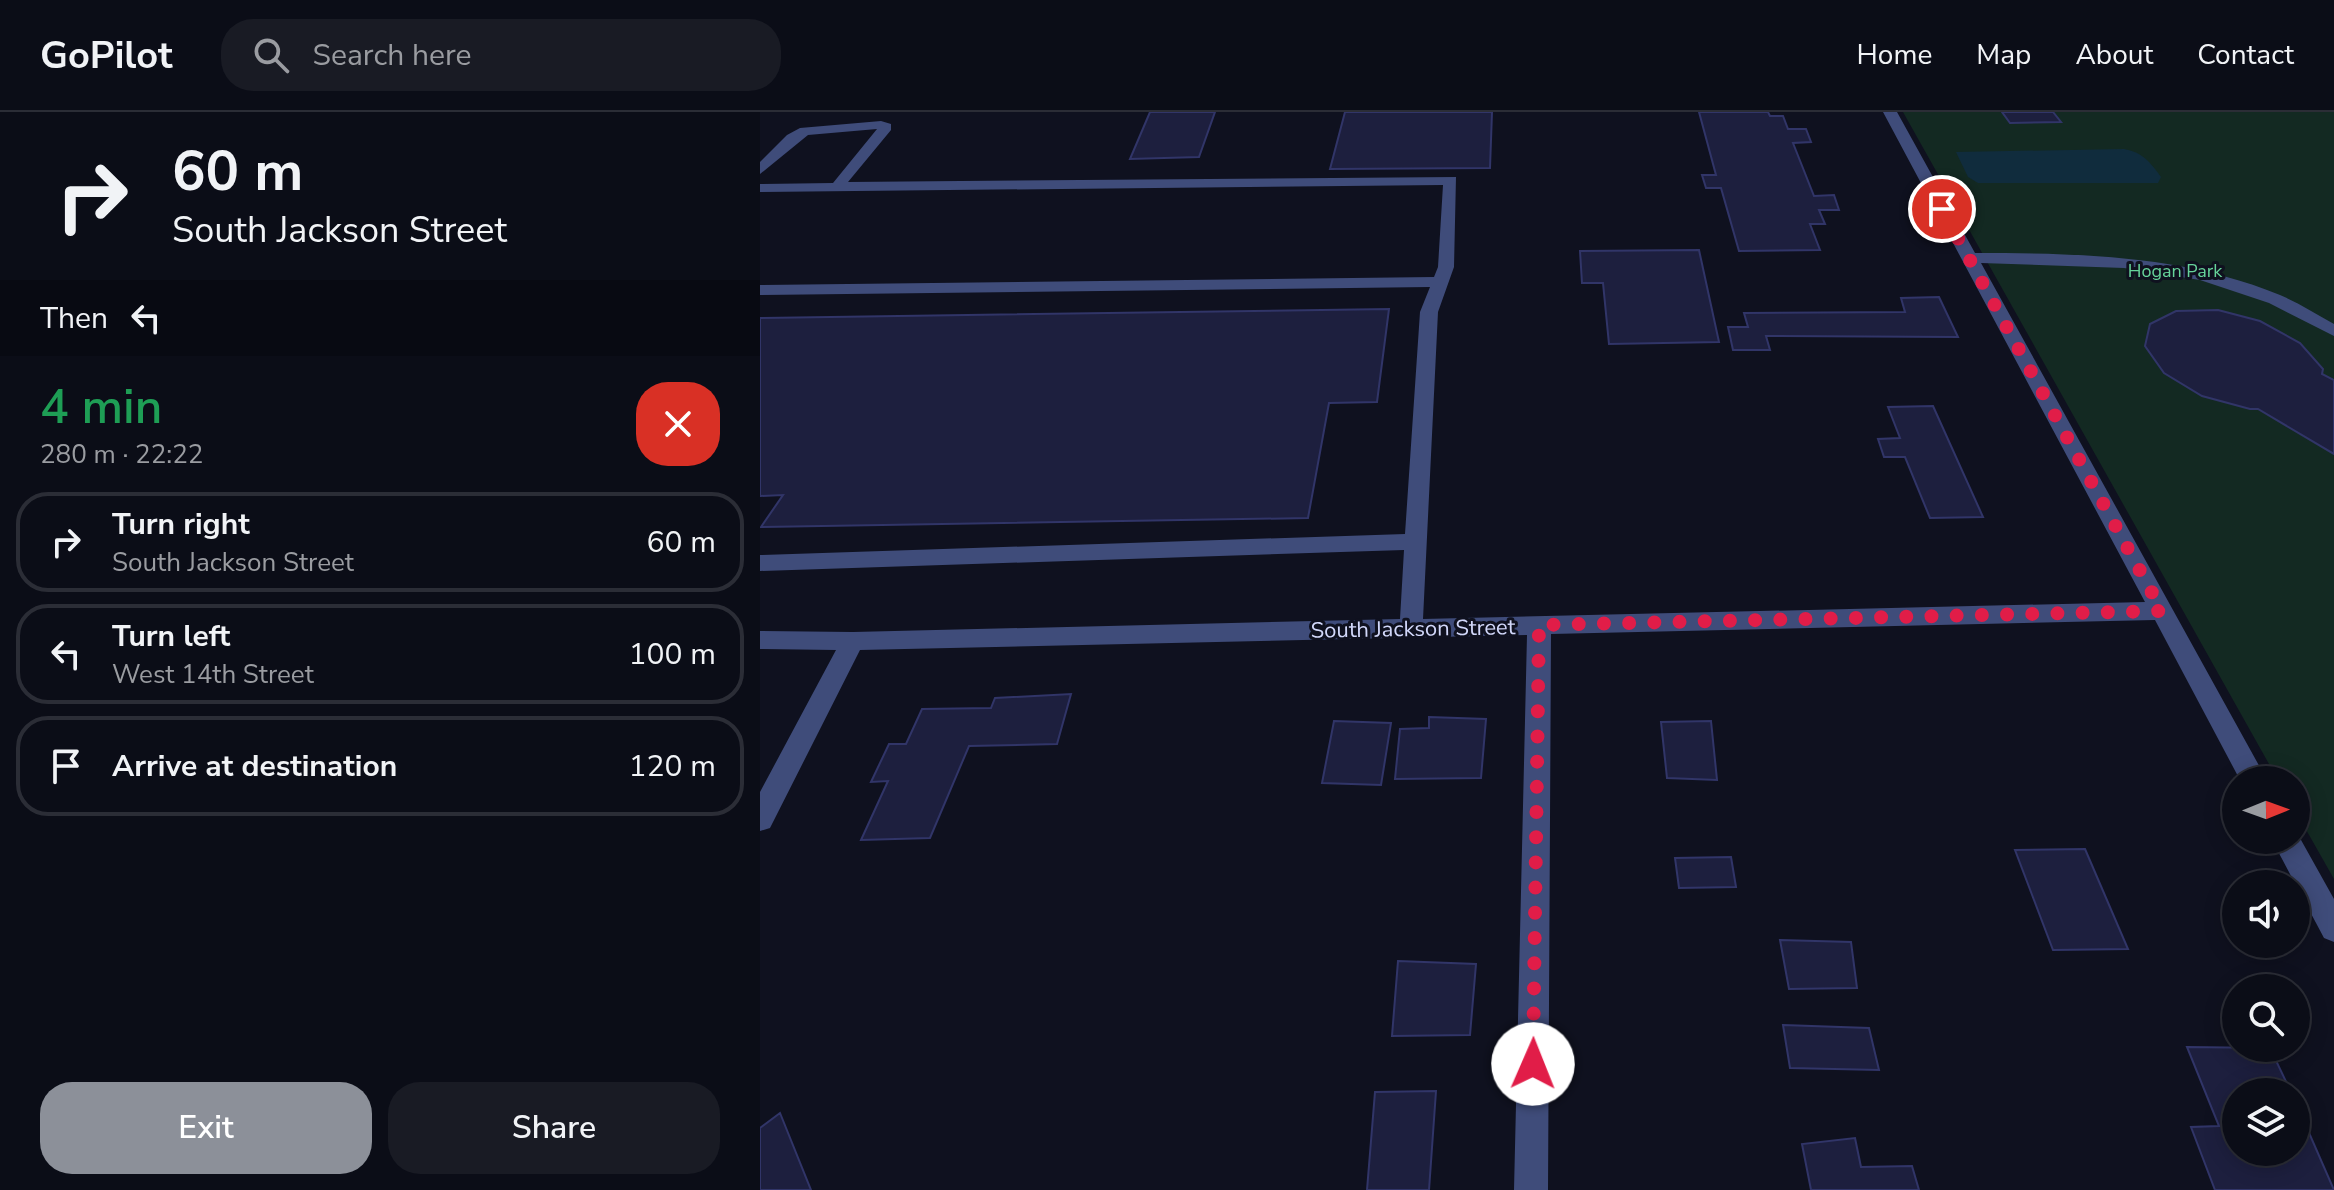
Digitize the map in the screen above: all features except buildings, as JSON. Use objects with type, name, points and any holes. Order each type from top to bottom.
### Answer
[{"type":"street","points":[[1890,112],[2246,766]]},
{"type":"street","points":[[760,170],[792,138],[805,131],[865,125],[886,127],[837,187]]},
{"type":"street","points":[[760,188],[1451,180],[1446,267],[1429,312],[1411,628]]},
{"type":"street","points":[[1968,258],[2072,258],[2204,276],[2274,299],[2334,331]]},
{"type":"street","points":[[760,290],[1442,282]]},
{"type":"street","points":[[760,563],[1417,542]]},
{"type":"street","name":"South Jackson Street","points":[[760,640],[853,641],[2162,611]]},
{"type":"street","points":[[1531,1190],[1539,625]]},
{"type":"street","points":[[760,819],[853,641]]},
{"type":"street","points":[[2294,854],[2334,928]]},
{"type":"green space","name":"Hogan Park","points":[[1903,112],[2334,112],[2334,879],[2310,837],[2310,766],[2270,766]]},
{"type":"water","points":[[2124,149],[2141,155],[2149,162],[2161,177],[2158,183],[1978,183],[1968,177],[1956,152]]},
{"type":"route","points":[[1533,1064],[1539,625],[2162,611],[1942,209]]}]
